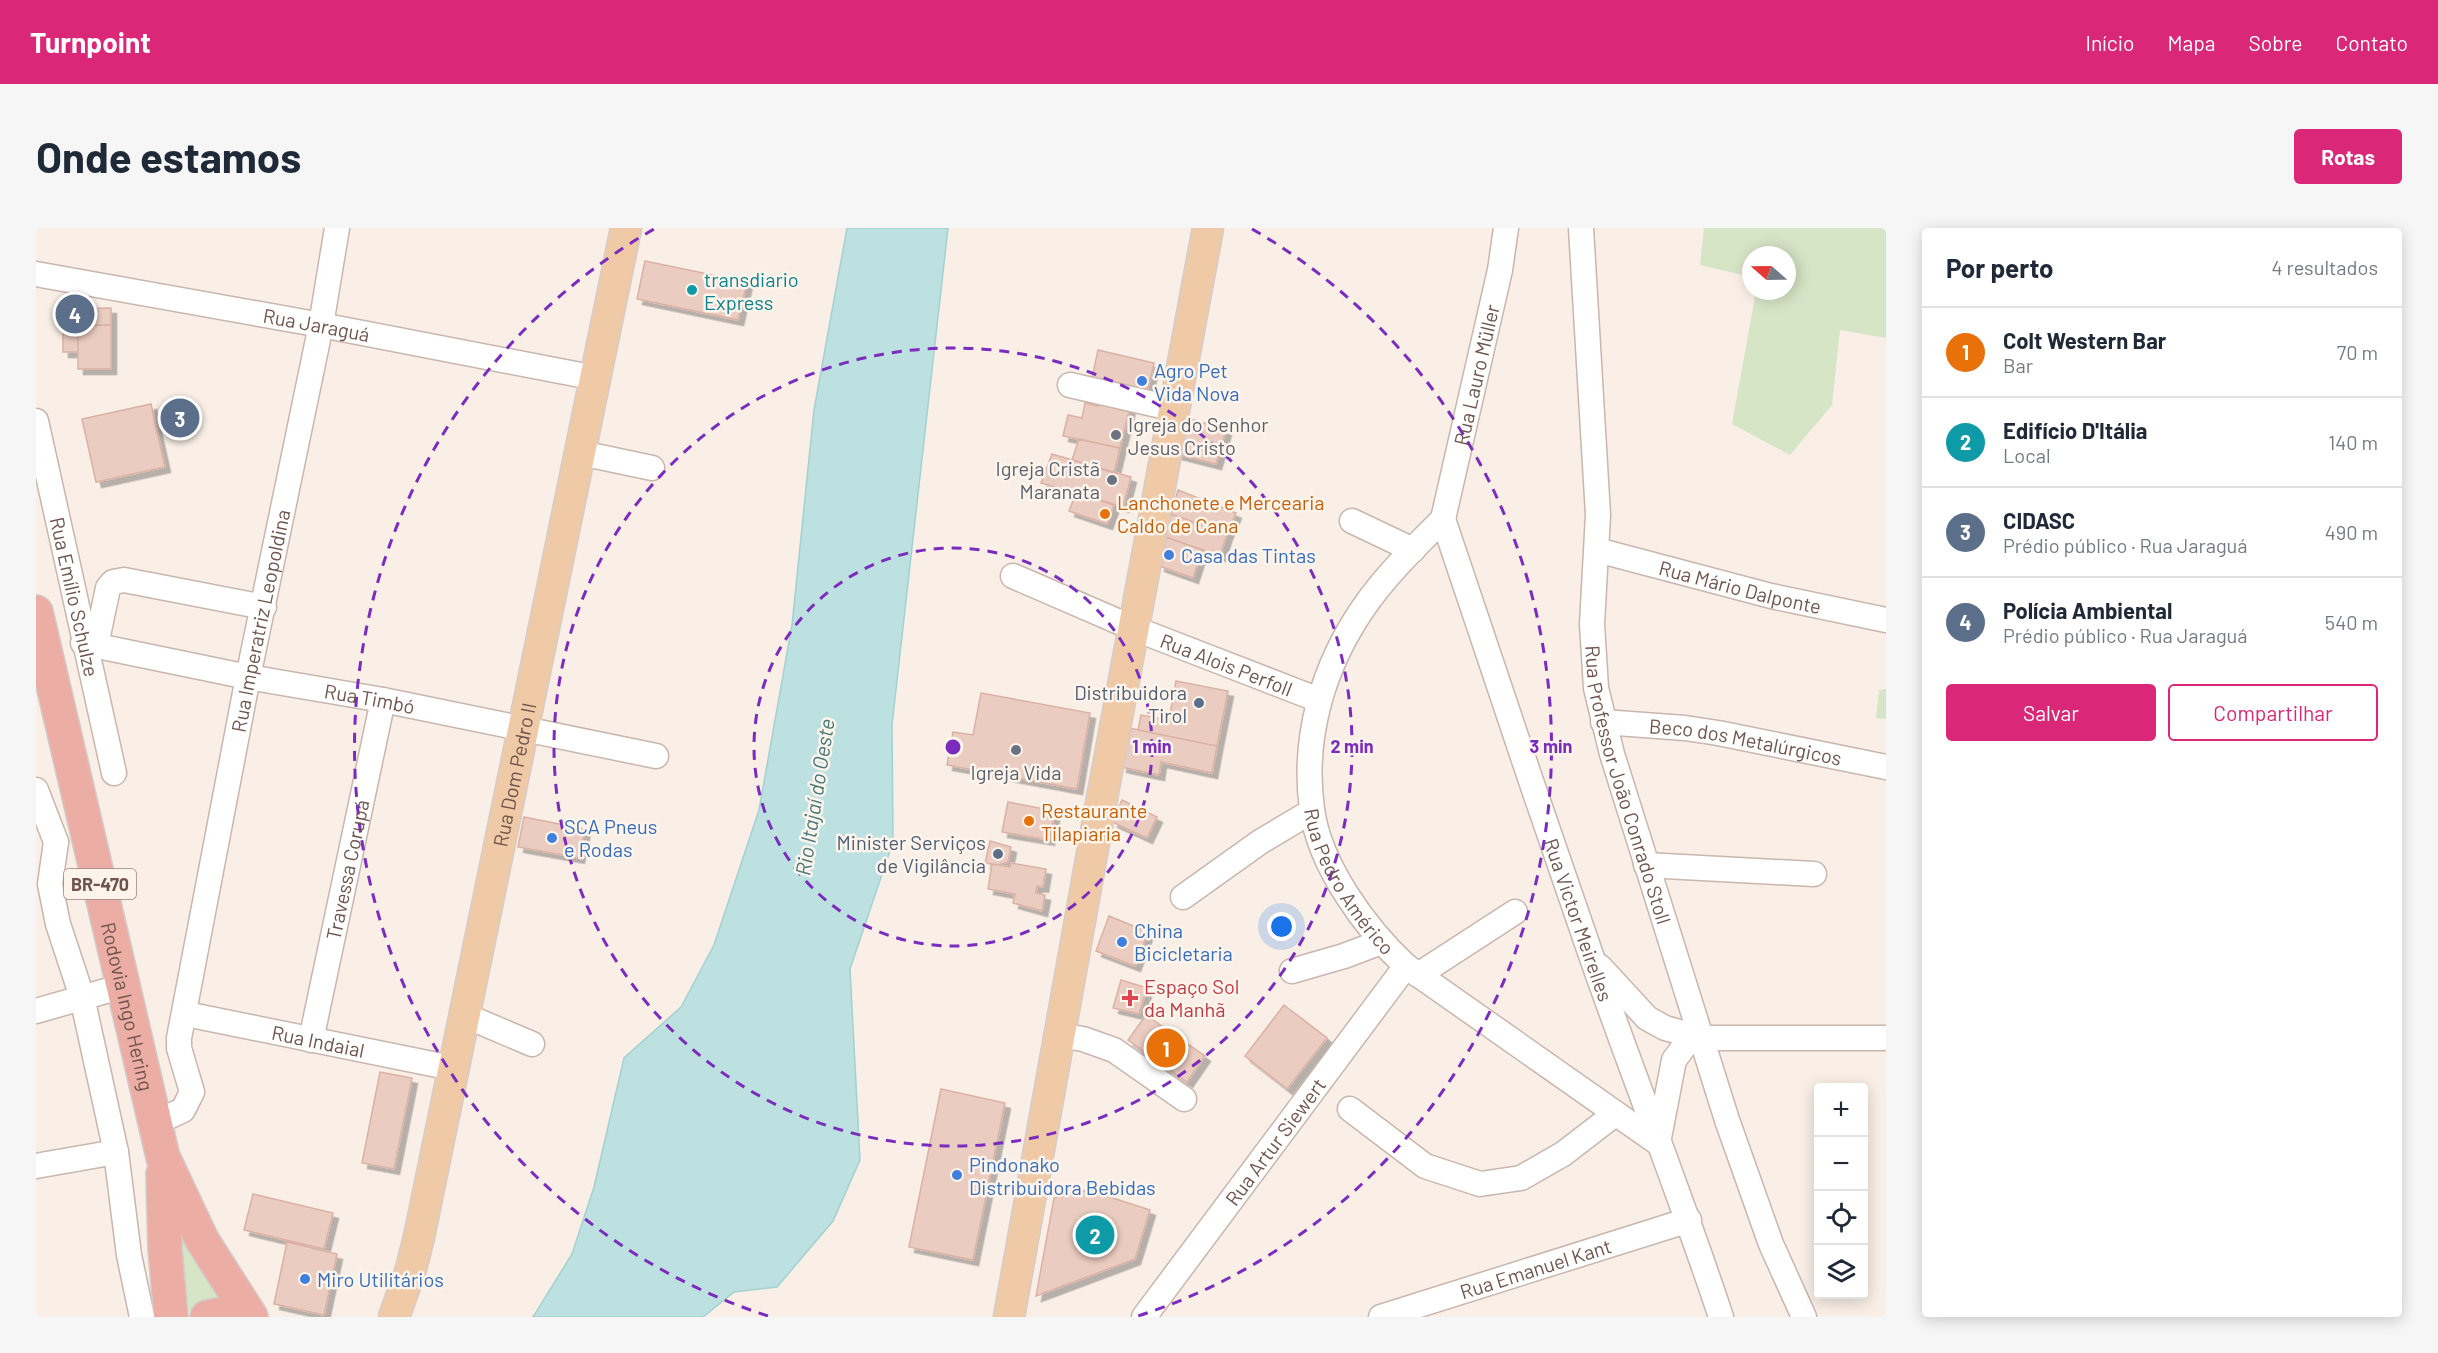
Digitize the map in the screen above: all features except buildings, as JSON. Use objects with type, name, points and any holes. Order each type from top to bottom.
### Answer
[{"type":"highway","name":"Rodovia Ingo Hering","points":[[36,612],[163,1157],[165,1250],[171,1317]]},
{"type":"highway","name":"Rodovia Ingo Hering","points":[[163,1157],[202,1240],[249,1317]]},
{"type":"highway","points":[[207,1317],[217,1314],[235,1314],[249,1317]]},
{"type":"main road","name":"Rua Dom Pedro II","points":[[394,1317],[414,1258],[626,228]]},
{"type":"main road","points":[[1009,1317],[1133,628],[1208,228]]},
{"type":"street","name":"Rua Imperatriz Leopoldina","points":[[156,1123],[183,1110],[192,1092],[179,1048],[179,1038],[186,1014],[248,677],[321,325],[337,228]]},
{"type":"street","name":"Rua Lauro Müller","points":[[1443,519],[1500,270],[1506,228]]},
{"type":"street","name":"Rua Professor João Conrado Stoll","points":[[1581,228],[1598,515],[1593,590],[1592,656],[1603,722],[1646,865],[1756,1205],[1786,1281],[1804,1317]]},
{"type":"street","name":"Rua Jaraguá","points":[[36,274],[321,325],[596,378]]},
{"type":"street","points":[[1070,385],[1175,409]]},
{"type":"street","name":"Rua Emílio Schulze","points":[[36,421],[90,644],[114,773]]},
{"type":"street","points":[[580,453],[652,468]]},
{"type":"street","name":"Rua Pedro Américo","points":[[1443,519],[1364,606],[1346,634],[1330,669],[1319,700],[1311,739],[1309,774],[1312,812],[1334,872],[1350,902],[1381,942],[1412,971],[1658,1143]]},
{"type":"street","name":"Rua Victor Meirelles","points":[[1443,519],[1592,958],[1658,1143],[1689,1220],[1721,1317]]},
{"type":"street","points":[[1352,521],[1413,550]]},
{"type":"street","name":"Rua Mário Dalponte","points":[[1597,550],[1771,596],[1886,620]]},
{"type":"street","name":"Rua Alois Perfoll","points":[[1013,576],[1133,628],[1319,700]]},
{"type":"street","points":[[90,644],[108,588],[113,582],[124,580],[264,607]]},
{"type":"street","name":"Rua Timbó","points":[[90,644],[248,677],[383,700],[656,756]]},
{"type":"street","name":"Travessa Corupá","points":[[311,1040],[383,700]]},
{"type":"street","name":"Beco dos Metalúrgicos","points":[[1603,722],[1685,728],[1718,733],[1886,767]]},
{"type":"street","points":[[36,790],[56,842],[50,884],[58,924],[82,997],[116,1152],[129,1256],[142,1317]]},
{"type":"street","points":[[1183,897],[1260,842],[1312,812]]},
{"type":"street","points":[[56,842],[86,827]]},
{"type":"street","points":[[1646,865],[1814,874]]},
{"type":"street","points":[[1412,971],[1515,912]]},
{"type":"street","points":[[1292,971],[1344,956],[1381,942]]},
{"type":"street","points":[[1592,958],[1647,1018],[1665,1028],[1701,1038],[1886,1038]]},
{"type":"street","name":"Rua Artur Siewert","points":[[1144,1317],[1412,971]]},
{"type":"street","points":[[36,1011],[123,986]]},
{"type":"street","name":"Rua Indaial","points":[[186,1014],[452,1068]]},
{"type":"street","points":[[464,1014],[532,1044]]},
{"type":"street","points":[[1665,1028],[1674,1060]]},
{"type":"street","points":[[1059,1035],[1114,1050],[1184,1099]]},
{"type":"street","points":[[1658,1143],[1674,1060],[1686,1044],[1701,1038]]},
{"type":"street","points":[[1350,1109],[1425,1166],[1480,1184],[1521,1178],[1563,1154],[1615,1114]]},
{"type":"street","points":[[36,1166],[116,1152]]},
{"type":"street","name":"Rua Emanuel Kant","points":[[1381,1317],[1415,1312],[1689,1220]]},
{"type":"green space","points":[[1704,228],[1886,228],[1886,338],[1840,330],[1832,405],[1790,455],[1732,424],[1754,300],[1796,300],[1796,246],[1742,246],[1742,275],[1700,265]]},
{"type":"green space","points":[[1886,689],[1886,719],[1876,718],[1879,690]]},
{"type":"green space","points":[[166,1172],[231,1306],[207,1302],[178,1317]]},
{"type":"water","name":"Rio Itajaí do Oeste","points":[[847,228],[948,228],[892,725],[893,842],[850,969],[860,1160],[833,1221],[777,1287],[734,1292],[703,1317],[533,1317],[572,1254],[594,1187],[624,1058],[681,1007],[714,945],[759,810],[792,625],[814,410]]},
{"type":"place","name":"transdiario Express","points":[[692,290]]},
{"type":"place","name":"Polícia Ambiental","points":[[75,314]]},
{"type":"place","name":"Agro Pet Vida Nova","points":[[1142,381]]},
{"type":"place","name":"CIDASC","points":[[180,418]]},
{"type":"place","name":"Igreja do Senhor Jesus Cristo","points":[[1116,435]]},
{"type":"place","name":"Igreja Cristã Maranata","points":[[1112,480]]},
{"type":"place","name":"Lanchonete e Mercearia Caldo de Cana","points":[[1105,514]]},
{"type":"place","name":"Casa das Tintas","points":[[1169,555]]},
{"type":"place","name":"Distribuidora Tirol","points":[[1199,703]]},
{"type":"place","name":"Igreja Vida","points":[[1016,750]]},
{"type":"place","name":"Restaurante Tilapiaria","points":[[1029,821]]},
{"type":"place","name":"SCA Pneus e Rodas","points":[[552,838]]},
{"type":"place","name":"Minister Serviços de Vigilância","points":[[998,854]]},
{"type":"place","name":"China Bicicletaria","points":[[1122,942]]},
{"type":"place","name":"Espaço Sol da Manhã","points":[[1130,998]]},
{"type":"place","name":"Colt Western Bar","points":[[1166,1048]]},
{"type":"place","name":"Pindonako Distribuidora Bebidas","points":[[957,1175]]},
{"type":"place","name":"Edifício D'Itália","points":[[1095,1235]]},
{"type":"place","name":"Miro Utilitários","points":[[305,1279]]}]
